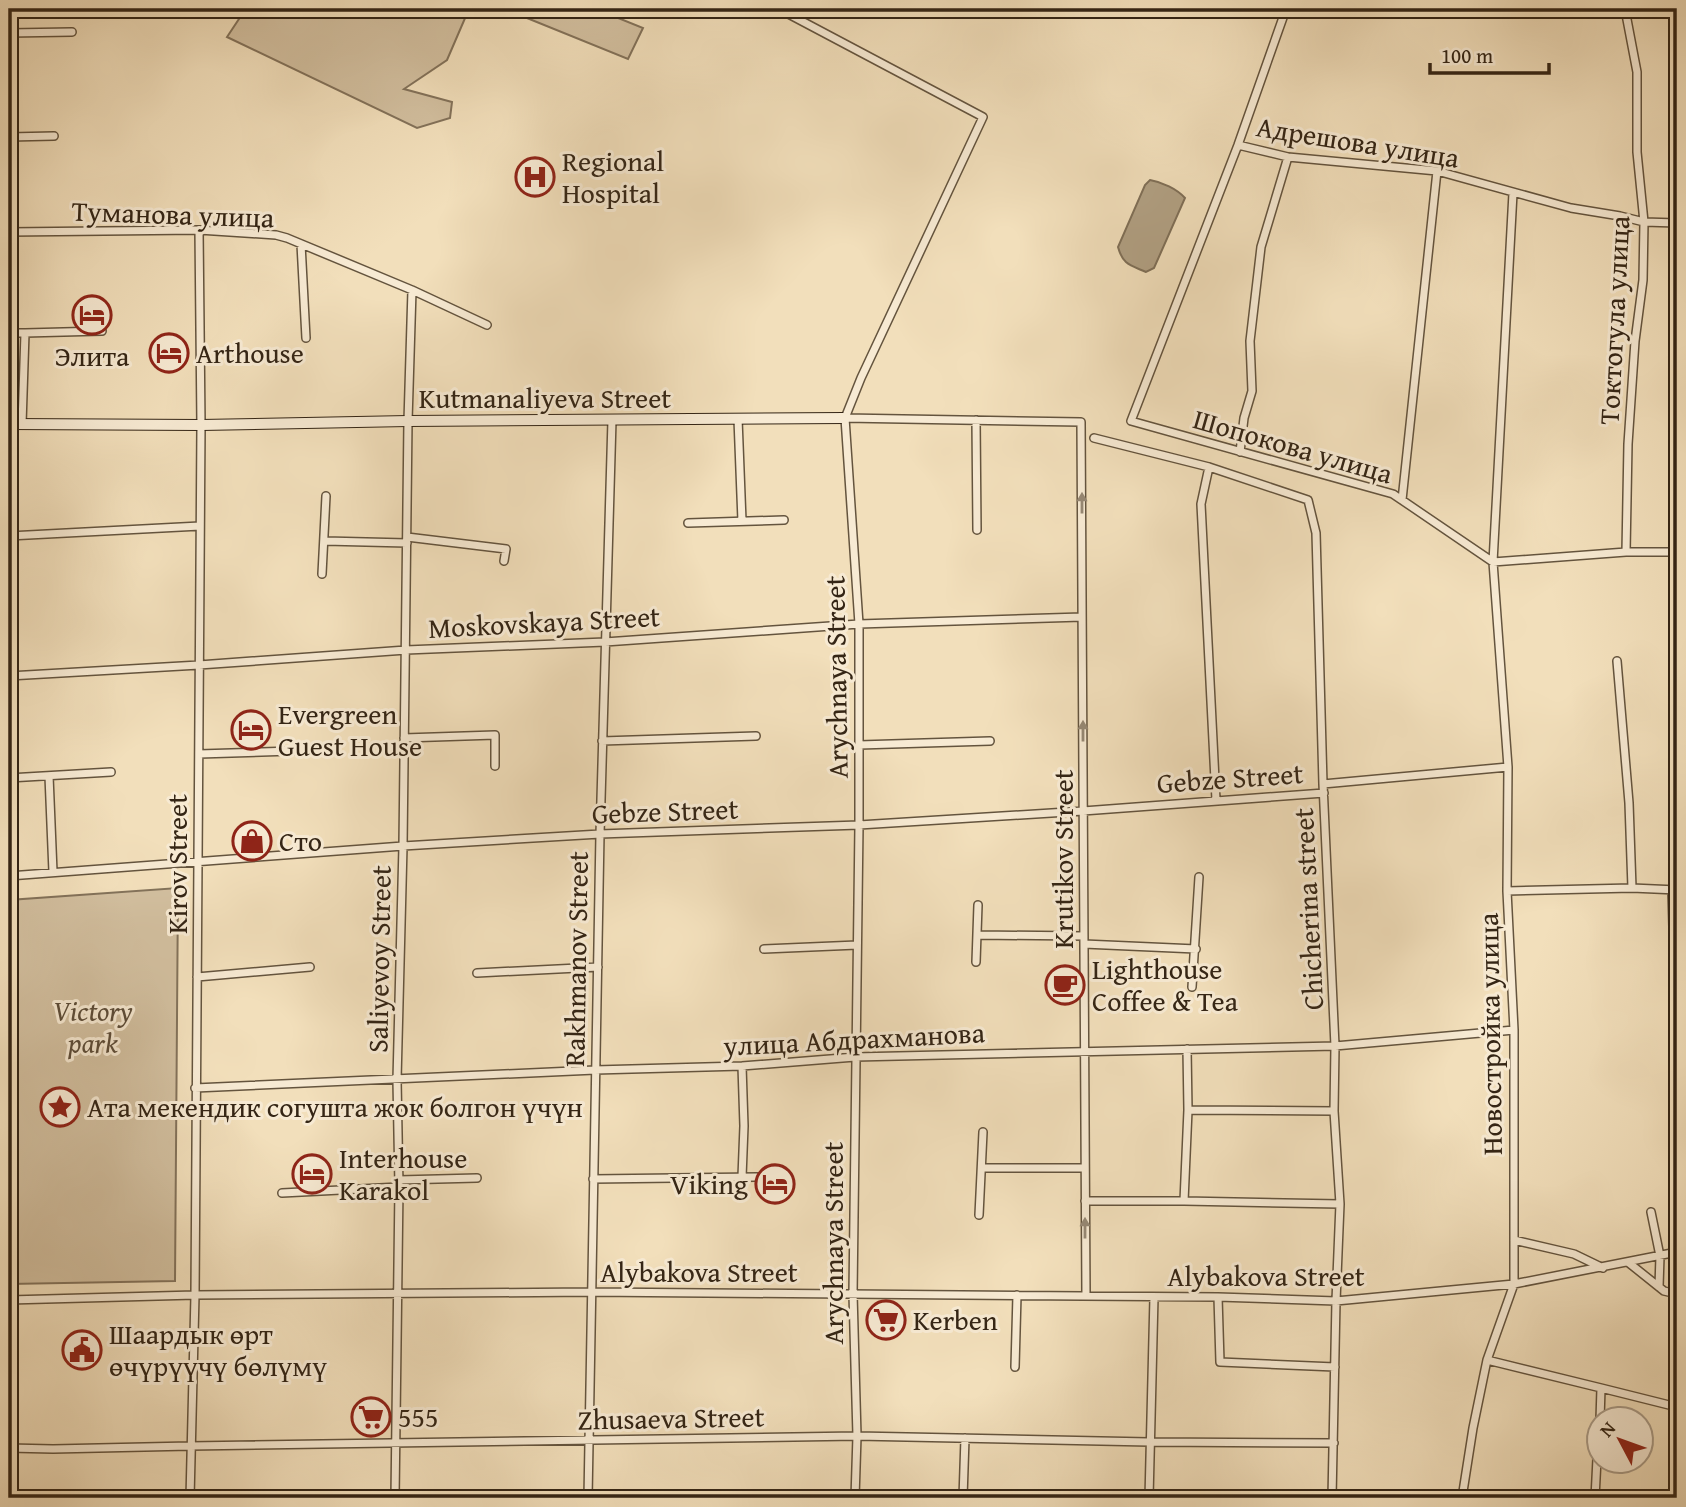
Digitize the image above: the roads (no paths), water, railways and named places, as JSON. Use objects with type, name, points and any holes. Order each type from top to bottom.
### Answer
[{"type":"street","name":"Arychnaya Street","points":[[779,9],[983,117],[861,378],[845,418],[859,624],[853,1294],[857,1436],[855,1498]]},
{"type":"street","points":[[1238,145],[1286,9]]},
{"type":"street","name":"Токтогула улица","points":[[1625,9],[1636,72],[1637,152],[1644,222],[1643,280],[1635,341],[1628,444],[1626,552]]},
{"type":"street","points":[[9,33],[72,32]]},
{"type":"street","points":[[9,137],[54,136]]},
{"type":"street","name":"Адрешова улица","points":[[1238,145],[1288,157],[1437,171],[1570,208],[1644,222],[1677,223]]},
{"type":"street","name":"Шопокова улица","points":[[1238,145],[1131,421],[1393,494],[1493,562]]},
{"type":"street","points":[[1240,452],[1244,418],[1252,391],[1250,341],[1261,247],[1288,157]]},
{"type":"street","points":[[1402,500],[1437,171]]},
{"type":"street","name":"Новостройка улица","points":[[1462,1498],[1487,1360],[1514,1284],[1514,1030],[1507,891],[1508,767],[1493,562],[1513,193]]},
{"type":"street","name":"Туманова улица","points":[[9,232],[199,230],[276,235],[412,290],[487,325]]},
{"type":"street","name":"Kirov Street","points":[[190,1498],[195,1296],[199,754],[199,230]]},
{"type":"street","points":[[301,244],[306,338]]},
{"type":"street","name":"Saliyevoy Street","points":[[395,1498],[399,1183],[397,1080],[412,290]]},
{"type":"street","points":[[9,333],[102,331]]},
{"type":"street","points":[[22,424],[25,333]]},
{"type":"street","name":"Kutmanaliyeva Street","points":[[9,424],[201,425],[845,418],[1081,422]]},
{"type":"street","points":[[738,419],[742,522]]},
{"type":"street","name":"Rakhmanov Street","points":[[588,1498],[602,741],[612,420]]},
{"type":"street","points":[[976,420],[977,530]]},
{"type":"street","name":"Krutikov Street","points":[[1081,422],[1086,1296]]},
{"type":"street","name":"Chicherina street","points":[[1094,438],[1209,467],[1308,500],[1316,533],[1323,788],[1335,1046],[1334,1111],[1340,1204],[1332,1498]]},
{"type":"street","points":[[1209,467],[1201,504],[1216,800]]},
{"type":"street","points":[[322,574],[326,496]]},
{"type":"street","points":[[688,523],[784,520]]},
{"type":"street","points":[[9,536],[200,526]]},
{"type":"street","points":[[325,541],[407,540],[506,548],[504,561]]},
{"type":"street","points":[[1493,562],[1626,552],[1677,552]]},
{"type":"street","name":"Moskovskaya Street","points":[[9,676],[405,650],[605,642],[859,624],[1082,617]]},
{"type":"street","points":[[1617,661],[1629,803],[1632,888]]},
{"type":"street","points":[[404,738],[495,735],[495,766]]},
{"type":"street","points":[[602,741],[756,736]]},
{"type":"street","points":[[859,745],[990,741]]},
{"type":"street","points":[[199,754],[322,750]]},
{"type":"street","name":"Gebze Street","points":[[9,876],[198,860],[600,834],[859,825],[1083,811],[1216,800],[1508,767]]},
{"type":"street","points":[[9,778],[111,772]]},
{"type":"street","points":[[49,776],[53,872]]},
{"type":"street","points":[[1192,988],[1199,877]]},
{"type":"street","points":[[1507,891],[1632,888],[1674,890],[1677,1072]]},
{"type":"street","points":[[976,962],[978,905]]},
{"type":"street","points":[[978,935],[1196,948]]},
{"type":"street","points":[[764,949],[858,945]]},
{"type":"street","points":[[197,977],[310,967]]},
{"type":"street","points":[[477,973],[597,967]]},
{"type":"street","name":"улица Абдрахманова","points":[[195,1088],[742,1066],[855,1057],[1335,1046],[1514,1030]]},
{"type":"street","points":[[1184,1201],[1188,1110],[1187,1049]]},
{"type":"street","points":[[742,1066],[742,1177]]},
{"type":"street","points":[[1188,1110],[1334,1111]]},
{"type":"street","points":[[979,1214],[983,1132]]},
{"type":"street","points":[[982,1168],[1085,1168]]},
{"type":"street","points":[[593,1179],[757,1177]]},
{"type":"street","points":[[282,1193],[477,1178]]},
{"type":"street","points":[[1085,1201],[1340,1204]]},
{"type":"street","points":[[1651,1213],[1660,1256],[1659,1287]]},
{"type":"street","points":[[1514,1240],[1574,1254],[1603,1268]]},
{"type":"street","name":"Alybakova Street","points":[[9,1300],[591,1293],[1218,1297],[1336,1301],[1514,1284],[1677,1252]]},
{"type":"street","points":[[1629,1263],[1664,1291],[1677,1294]]},
{"type":"street","points":[[1015,1367],[1017,1295]]},
{"type":"street","points":[[1149,1498],[1154,1297]]},
{"type":"street","points":[[1218,1297],[1220,1362],[1335,1367]]},
{"type":"street","points":[[1487,1360],[1677,1406]]},
{"type":"street","points":[[1600,1406],[1601,1388]]},
{"type":"street","name":"Zhusaeva Street","points":[[9,1448],[857,1436],[1334,1443]]},
{"type":"street","points":[[963,1498],[965,1438]]},
{"type":"street","points":[[1595,1498],[1596,1476]]},
{"type":"place","name":"Regional Hospital","points":[[535,177]]},
{"type":"place","name":"Элита","points":[[92,315]]},
{"type":"place","name":"Arthouse","points":[[169,353]]},
{"type":"place","name":"Evergreen Guest House","points":[[251,730]]},
{"type":"place","name":"Сто","points":[[252,841]]},
{"type":"place","name":"Lighthouse Coffee & Tea","points":[[1065,985]]},
{"type":"place","name":"Ата мекендик согушта жок болгон үчүн","points":[[60,1107]]},
{"type":"place","name":"Interhouse Karakol","points":[[312,1174]]},
{"type":"place","name":"Viking","points":[[775,1184]]},
{"type":"place","name":"Kerben","points":[[886,1320]]},
{"type":"place","name":"Шаардык өрт өчүрүүчү бөлүмү","points":[[82,1350]]},
{"type":"place","name":"555","points":[[371,1417]]},
{"type":"park label","name":"Victory park","points":[[93,1027]]}]
